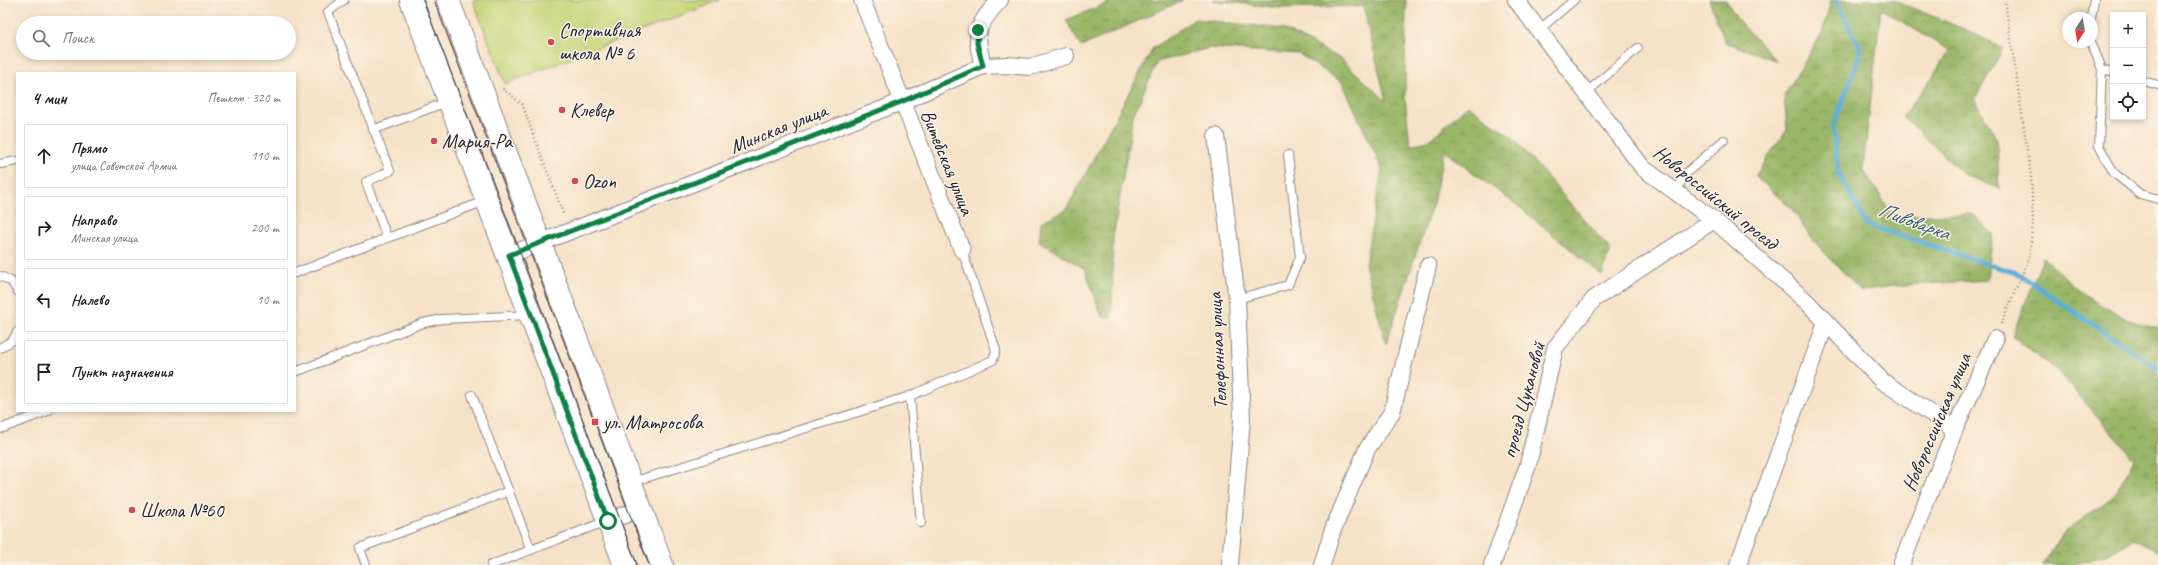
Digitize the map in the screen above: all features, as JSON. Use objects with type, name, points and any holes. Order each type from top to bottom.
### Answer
[{"type":"main road","points":[[411,0],[509,255],[625,565]]},
{"type":"main road","points":[[448,0],[542,244],[662,565]]},
{"type":"street","name":"Витебская улица","points":[[862,0],[901,102],[962,250]]},
{"type":"street","points":[[983,66],[977,43],[978,30],[983,18],[1000,0]]},
{"type":"street","name":"Новороссийский проезд","points":[[1516,0],[1540,29],[1643,168],[1676,194],[1714,220],[1807,302],[1882,380],[1955,429]]},
{"type":"street","name":"Минская улица","points":[[509,255],[542,244],[901,102],[983,66],[1008,64],[1030,67],[1066,56]]},
{"type":"street","name":"Телефонная улица","points":[[1216,136],[1236,299],[1242,419],[1230,565]]},
{"type":"street","name":"проезд Цукановой","points":[[1492,565],[1528,465],[1555,348],[1594,299],[1714,220]]},
{"type":"street","points":[[1322,565],[1332,532],[1367,449],[1392,412],[1428,266]]},
{"type":"street","points":[[1738,565],[1826,323]]},
{"type":"street","name":"Новороссийская улица","points":[[1901,565],[1955,429],[1995,339]]},
{"type":"street","points":[[608,521],[641,509]]},
{"type":"lane","points":[[344,0],[328,12],[390,171],[366,182],[387,237]]},
{"type":"lane","points":[[1540,29],[1574,0]]},
{"type":"lane","points":[[2092,12],[2094,0]]},
{"type":"lane","points":[[1587,92],[1638,48]]},
{"type":"lane","points":[[2093,48],[2102,69],[2099,146],[2114,173],[2140,194],[2158,199]]},
{"type":"lane","points":[[2102,69],[2110,71]]},
{"type":"lane","points":[[2146,82],[2158,85]]},
{"type":"lane","points":[[373,130],[450,101]]},
{"type":"lane","points":[[1676,194],[1684,175],[1724,140]]},
{"type":"lane","points":[[1236,299],[1288,285],[1300,257],[1288,155]]},
{"type":"lane","points":[[0,164],[16,161]]},
{"type":"lane","points":[[296,273],[488,200]]},
{"type":"lane","points":[[631,483],[910,396],[993,360],[996,350],[962,250]]},
{"type":"lane","points":[[0,276],[11,281],[16,289]]},
{"type":"lane","points":[[296,372],[429,322],[442,319],[531,315]]},
{"type":"lane","points":[[0,348],[13,340],[16,334]]},
{"type":"lane","points":[[472,395],[531,550]]},
{"type":"lane","points":[[910,396],[921,523]]},
{"type":"lane","points":[[0,429],[45,412]]},
{"type":"lane","points":[[366,565],[360,548],[509,491]]},
{"type":"lane","points":[[491,565],[500,563],[608,521]]},
{"type":"path","name":"Новороссийская улица","points":[[1995,339],[2029,258],[2033,222],[2030,176],[2005,0]]},
{"type":"green space","name":"Спортивная школа № 6","points":[[473,0],[721,0],[505,84]]},
{"type":"green space","points":[[1115,0],[1183,0],[1081,47],[1066,20]]},
{"type":"green space","points":[[1212,0],[1406,0],[1405,97],[1410,145],[1428,141],[1468,105],[1513,138],[1610,249],[1602,275],[1522,209],[1444,151],[1433,203],[1386,344],[1365,264],[1382,169],[1342,82],[1299,54],[1210,48],[1157,62],[1133,116],[1113,238],[1112,317],[1102,317],[1085,269],[1039,241],[1041,222],[1066,210],[1153,48],[1195,19],[1283,29],[1341,59],[1386,101],[1363,6],[1280,8]]},
{"type":"green space","points":[[1709,0],[1726,0],[1737,19],[1777,61],[1725,42]]},
{"type":"green space","points":[[1831,0],[1893,0],[1976,34],[2003,49],[1975,99],[1997,140],[1999,188],[1964,175],[1903,116],[1931,79],[1949,50],[1881,9],[1863,169],[1893,216],[1973,214],[1993,234],[1987,280],[1892,286],[1861,291],[1810,237],[1792,209],[1755,176],[1787,129],[1784,96],[1822,33]]},
{"type":"green space","points":[[2043,258],[2089,298],[2128,320],[2158,328],[2158,552],[2134,539],[2107,555],[2071,565],[2042,565],[2065,532],[2115,495],[2134,459],[2059,372],[2012,336]]},
{"type":"waterway","name":"Пивоварка","points":[[1836,0],[1861,51],[1833,127],[1838,172],[1867,225],[2019,274],[2158,369]]},
{"type":"tram line","points":[[423,0],[520,252],[637,565]]},
{"type":"tram line","points":[[434,0],[649,565]]},
{"type":"place","name":"Спортивная школа № 6","points":[[551,42]]},
{"type":"place","name":"Клевер","points":[[562,110]]},
{"type":"place","name":"Мария-Ра","points":[[434,141]]},
{"type":"place","name":"Ozon","points":[[575,181]]},
{"type":"place","name":"ул. Матросова","points":[[595,422]]},
{"type":"place","name":"Школа №60","points":[[132,510]]},
{"type":"route","points":[[608,521],[509,255],[542,244],[901,102],[983,66],[977,43],[978,30]]}]
